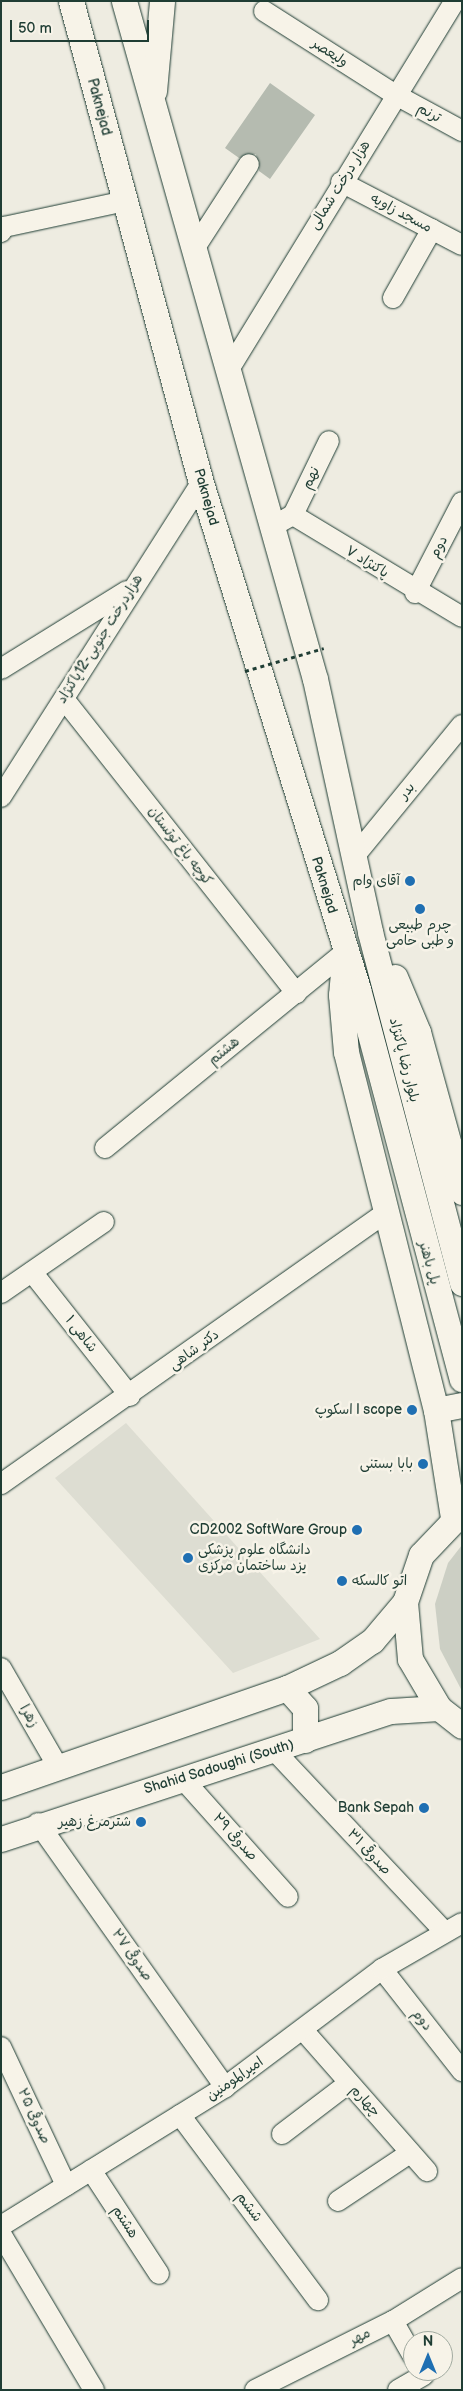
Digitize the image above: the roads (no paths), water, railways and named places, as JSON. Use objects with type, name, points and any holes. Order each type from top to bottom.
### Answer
[{"type":"main road","name":"Paknejad","points":[[71,1],[201,483],[344,953],[358,989]]},
{"type":"main road","points":[[124,1],[152,108],[228,371],[283,521],[370,932],[418,1032],[456,1146],[462,1192]]},
{"type":"main road","points":[[152,108],[162,1]]},
{"type":"main road","name":"بلوار رضا پاکنژاد","points":[[370,932],[424,1141]]},
{"type":"main road","points":[[1,1787],[57,1765],[287,1688],[340,1663],[372,1641],[405,1602],[421,1555],[457,1515],[436,1410],[346,1052],[341,995],[344,953]]},
{"type":"main road","name":"بلوار رضا پاکنژاد","points":[[358,989],[397,1147]]},
{"type":"main road","name":"پل باهنر","points":[[424,1141],[462,1284]]},
{"type":"main road","name":"پل باهنر","points":[[397,1147],[462,1380]]},
{"type":"main road","points":[[436,1410],[462,1405]]},
{"type":"main road","points":[[405,1602],[410,1659],[439,1708],[462,1726]]},
{"type":"main road","points":[[287,1688],[305,1708],[305,1740]]},
{"type":"main road","name":"Shahid Sadoughi (South)","points":[[1,1839],[38,1823],[305,1740],[391,1711],[439,1708]]},
{"type":"street","name":"هزار درخت شمالی","points":[[228,371],[341,182],[455,1]]},
{"type":"street","name":"ولیعصر","points":[[264,10],[396,95]]},
{"type":"street","name":"ترنم","points":[[396,95],[462,131]]},
{"type":"street","points":[[194,249],[249,164]]},
{"type":"street","name":"مسجد زاویه","points":[[341,182],[462,245]]},
{"type":"street","points":[[1,232],[4,227],[125,201]]},
{"type":"street","points":[[393,298],[432,229]]},
{"type":"street","name":"نهم","points":[[283,521],[329,441]]},
{"type":"street","name":"هزاردرخت جنوبی-12پاکنژاد","points":[[1,797],[64,699],[131,588],[201,483]]},
{"type":"street","name":"دوم","points":[[415,593],[462,502]]},
{"type":"street","name":"پاکنژاد ۷","points":[[283,521],[462,617]]},
{"type":"street","points":[[1,669],[131,588]]},
{"type":"street","name":"کوچه باغ توتستان","points":[[64,699],[296,993]]},
{"type":"street","name":"بدر","points":[[353,858],[462,724]]},
{"type":"street","name":"هشتم","points":[[105,1148],[344,953]]},
{"type":"street","name":"دکتر شاهی","points":[[1,1484],[130,1396],[385,1212]]},
{"type":"street","points":[[1,1293],[104,1222]]},
{"type":"street","name":"شاهی ۱","points":[[32,1272],[130,1396]]},
{"type":"street","name":"زهرا","points":[[1,1668],[57,1765]]},
{"type":"street","name":"صدوقی ۳۱","points":[[273,1749],[453,1928]]},
{"type":"street","name":"صدوقی ۲۹","points":[[182,1778],[288,1897]]},
{"type":"street","name":"صدوقی ۲۷","points":[[38,1823],[225,2087]]},
{"type":"street","name":"امیرالمومنین","points":[[1,2226],[225,2087],[304,2030],[382,1970],[453,1928]]},
{"type":"street","name":"دوم","points":[[382,1970],[462,2071]]},
{"type":"street","name":"چهارم","points":[[304,2030],[427,2171]]},
{"type":"street","name":"صدوقی ۲۵","points":[[1,2046],[66,2186]]},
{"type":"street","points":[[282,2134],[349,2083]]},
{"type":"street","name":"ششم","points":[[180,2115],[318,2300]]},
{"type":"street","points":[[338,2201],[410,2153]]},
{"type":"street","name":"هشتم","points":[[91,2170],[159,2274]]},
{"type":"street","points":[[1,2234],[94,2390]]},
{"type":"street","name":"مهر","points":[[255,2390],[393,2321],[462,2278]]},
{"type":"street","points":[[393,2321],[403,2338]]},
{"type":"street","points":[[398,2390],[419,2381]]},
{"type":"place","name":"آقای وام","points":[[410,881]]},
{"type":"place","name":"چرم طبیعی و طبی حامی","points":[[420,909]]},
{"type":"place","name":"اسکوپ | scope","points":[[412,1410]]},
{"type":"place","name":"بابا بستنی","points":[[423,1464]]},
{"type":"place","name":"CD2002 SoftWare Group","points":[[357,1530]]},
{"type":"place","name":"دانشگاه علوم پزشکی یزد ساختمان مرکزی","points":[[188,1558]]},
{"type":"place","name":"اتو کالسکه","points":[[342,1581]]},
{"type":"place","name":"Bank Sepah","points":[[424,1808]]},
{"type":"place","name":"شترمرغ زهیر","points":[[141,1822]]}]
